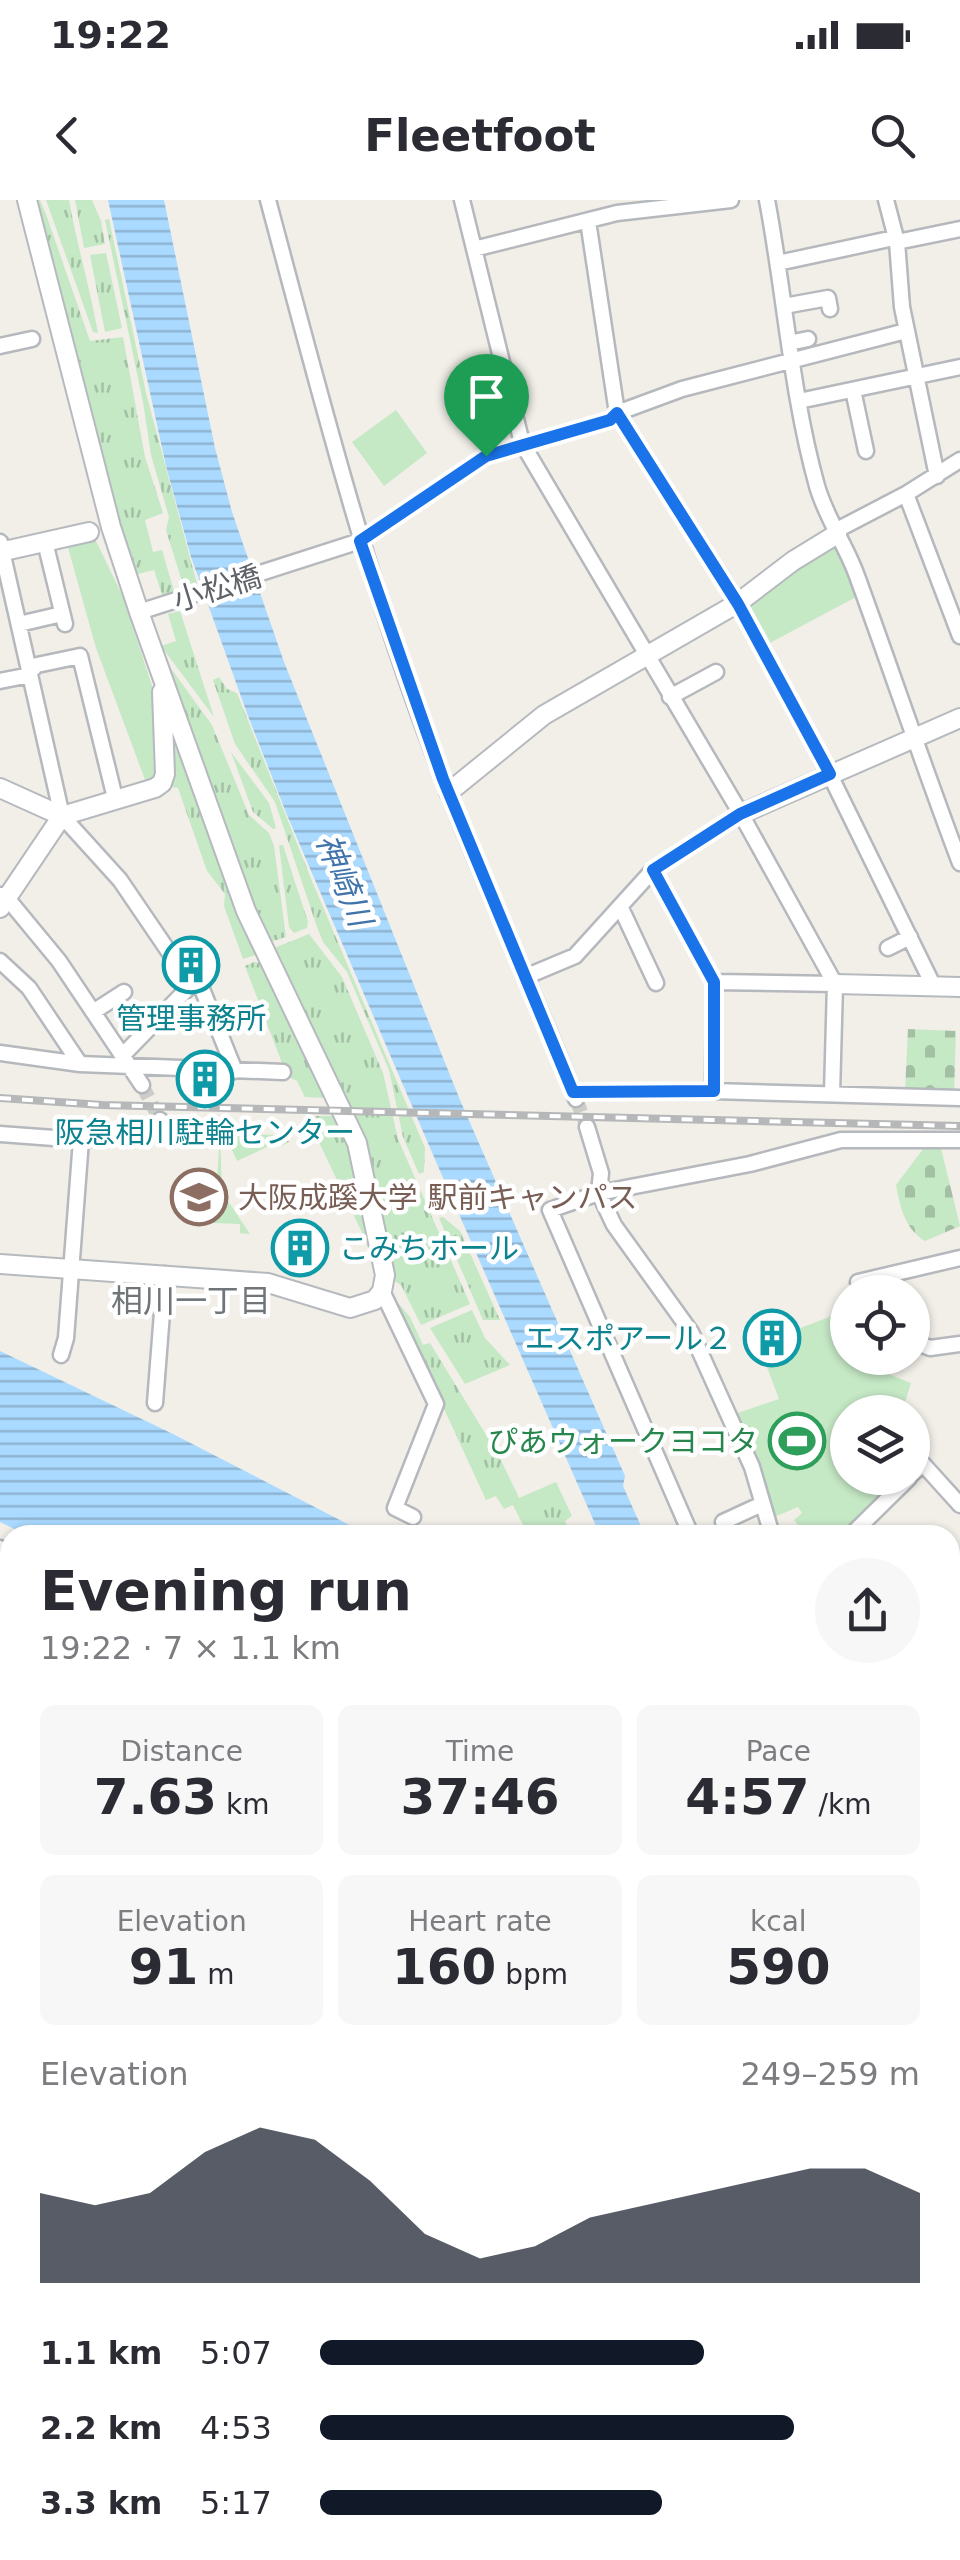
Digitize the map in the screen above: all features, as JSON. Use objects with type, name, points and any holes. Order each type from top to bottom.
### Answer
[{"type":"street","points":[[27,200],[112,527],[146,610],[164,682],[246,910],[357,1143],[384,1265],[382,1291],[436,1404],[395,1508],[412,1517]]},
{"type":"street","points":[[268,200],[360,541],[449,792],[574,1096],[714,1091],[960,1098]]},
{"type":"street","points":[[462,200],[522,444],[740,814],[835,984],[832,1094]]},
{"type":"street","points":[[474,249],[588,222],[637,205],[731,200]]},
{"type":"street","points":[[767,200],[816,484],[855,570],[912,739],[960,863]]},
{"type":"street","points":[[886,200],[906,331],[937,476]]},
{"type":"street","points":[[588,222],[617,413],[738,604],[830,774],[934,986]]},
{"type":"street","points":[[778,263],[960,229]]},
{"type":"street","points":[[784,306],[828,298],[830,310]]},
{"type":"street","name":"小松橋","points":[[146,610],[360,541],[486,456],[610,420],[617,413],[682,388],[906,331]]},
{"type":"street","points":[[0,346],[32,339]]},
{"type":"street","points":[[789,344],[808,339]]},
{"type":"street","points":[[800,401],[960,367]]},
{"type":"street","points":[[853,390],[866,451]]},
{"type":"street","points":[[449,792],[544,715],[738,604],[793,560],[960,460]]},
{"type":"street","points":[[906,494],[960,636]]},
{"type":"street","points":[[62,816],[1,548],[88,532]]},
{"type":"street","points":[[19,624],[63,619],[45,542]]},
{"type":"street","points":[[0,681],[25,676],[37,666],[80,656],[114,798]]},
{"type":"street","points":[[670,697],[716,672]]},
{"type":"street","points":[[142,1086],[60,961],[2,900],[62,816],[155,788],[164,779],[164,682]]},
{"type":"street","points":[[525,977],[576,956],[653,870],[740,814],[960,718]]},
{"type":"street","points":[[0,788],[62,816],[120,880],[193,984],[202,989],[235,1071]]},
{"type":"street","points":[[653,870],[714,982],[714,1091]]},
{"type":"street","points":[[620,906],[656,983]]},
{"type":"street","points":[[888,948],[910,937]]},
{"type":"street","points":[[0,961],[29,988],[80,1064]]},
{"type":"street","points":[[714,982],[960,987]]},
{"type":"street","points":[[126,1061],[193,984]]},
{"type":"street","points":[[93,1012],[124,992]]},
{"type":"street","points":[[0,1051],[80,1064],[126,1061],[283,1072]]},
{"type":"street","points":[[0,1134],[81,1140],[154,1130],[159,1128],[160,1120]]},
{"type":"street","points":[[587,1127],[601,1174],[599,1193],[614,1224],[691,1332],[752,1467],[769,1525]]},
{"type":"street","points":[[60,1355],[66,1338],[81,1140]]},
{"type":"street","points":[[687,1525],[550,1210],[599,1193],[750,1164],[841,1140],[960,1140]]},
{"type":"street","points":[[888,1275],[960,1258]]},
{"type":"street","points":[[0,1264],[268,1283],[350,1308],[370,1304],[382,1291]]},
{"type":"street","points":[[155,1403],[165,1274]]},
{"type":"street","points":[[930,1348],[960,1344]]},
{"type":"street","points":[[930,1471],[960,1505]]},
{"type":"street","points":[[861,1525],[892,1495]]},
{"type":"street","points":[[724,1525],[723,1522],[762,1504]]},
{"type":"green space","points":[[35,200],[40,200],[47,217],[90,341],[123,337],[145,457],[163,513],[145,520],[153,552],[162,550],[174,591],[162,595],[154,570],[134,575]]},
{"type":"green space","points":[[46,200],[69,200],[98,333],[93,332]]},
{"type":"green space","points":[[75,200],[92,200],[105,244],[84,248]]},
{"type":"green space","points":[[109,219],[146,393],[197,584],[184,588],[166,530],[169,517],[151,455],[105,220]]},
{"type":"green space","points":[[106,253],[122,328],[105,332],[90,255]]},
{"type":"green space","points":[[396,410],[427,453],[384,486],[352,442]]},
{"type":"green space","points":[[95,539],[123,597],[154,692],[159,771],[153,783],[147,785],[96,648],[67,544]]},
{"type":"green space","points":[[829,548],[837,549],[846,564],[856,597],[766,645],[748,613],[752,604],[782,576]]},
{"type":"green space","points":[[180,611],[214,717],[161,646],[176,641],[168,614]]},
{"type":"green space","points":[[164,659],[212,725],[249,815],[269,833],[286,937],[267,943],[251,909]]},
{"type":"green space","points":[[219,677],[227,689],[237,693],[425,1148],[424,1172],[419,1174],[403,1137],[389,1070],[347,972],[323,942],[275,802],[235,744],[213,680]]},
{"type":"green space","points":[[167,713],[258,954],[243,959],[224,906],[225,894],[207,871],[178,788],[172,787]]},
{"type":"green space","points":[[231,752],[269,803],[276,828],[253,812]]},
{"type":"green space","points":[[279,845],[283,845],[308,922],[307,928],[294,933],[289,927]]},
{"type":"green space","points":[[309,934],[342,977],[383,1073],[398,1139],[470,1304],[421,1325],[401,1285],[393,1280],[361,1133],[273,956],[277,954],[274,948]]},
{"type":"green space","points":[[262,963],[328,1098],[305,1097],[297,1081],[287,1076],[245,966]]},
{"type":"green space","points":[[908,1029],[956,1031],[954,1093],[905,1091]]},
{"type":"green space","points":[[311,1116],[339,1116],[350,1139],[376,1262],[316,1136],[309,1136],[309,1129],[303,1126]]},
{"type":"green space","points":[[220,1134],[222,1192],[250,1234],[240,1233],[240,1224],[214,1223]]},
{"type":"green space","points":[[225,1134],[285,1135],[289,1142],[283,1145],[280,1141],[237,1161]]},
{"type":"green space","points":[[940,1144],[960,1226],[925,1241],[908,1224],[896,1185],[926,1145]]},
{"type":"green space","points":[[439,1218],[460,1231],[500,1320],[483,1320]]},
{"type":"green space","points":[[392,1296],[410,1317],[423,1345],[430,1343],[499,1456],[519,1498],[556,1482],[572,1516],[565,1521],[567,1525],[523,1525],[513,1505],[504,1509],[496,1496],[486,1500]]},
{"type":"green space","points":[[472,1310],[485,1338],[510,1365],[465,1384],[430,1328]]},
{"type":"green space","name":"ぴあウォークヨコタ","points":[[830,1317],[830,1375],[891,1375],[911,1383],[907,1395],[830,1395],[830,1495],[878,1495],[875,1505],[856,1525],[798,1525],[794,1520],[802,1513],[798,1507],[772,1518],[735,1414],[779,1399],[765,1362],[792,1351],[785,1334]]},
{"type":"water","name":"神崎川","points":[[108,200],[164,200],[215,448],[232,512],[284,662],[460,1100],[625,1476],[623,1486],[641,1525],[596,1525],[287,815],[191,557],[166,466]]},
{"type":"water","points":[[0,1351],[350,1525],[6,1525],[0,1522]]},
{"type":"tunnel","points":[[142,1085],[160,1120]]},
{"type":"tunnel","points":[[576,1099],[587,1127]]},
{"type":"railway","points":[[0,1098],[102,1105],[960,1126]]},
{"type":"place","name":"管理事務所","points":[[191,965]]},
{"type":"place","name":"阪急相川駐輪センター","points":[[205,1079]]},
{"type":"place","name":"大阪成蹊大学 駅前キャンパス","points":[[199,1197]]},
{"type":"place","name":"こみちホール","points":[[300,1248]]},
{"type":"place","name":"エスポアール２","points":[[772,1338]]},
{"type":"place","name":"ぴあウォークヨコタ","points":[[797,1441]]},
{"type":"district","name":"相川一丁目","points":[[191,1301]]},
{"type":"route","points":[[617,413],[738,604],[830,774],[740,814],[653,870],[714,982],[714,1091],[573,1092],[443,779],[360,541],[486,456],[610,420],[617,413]]}]
